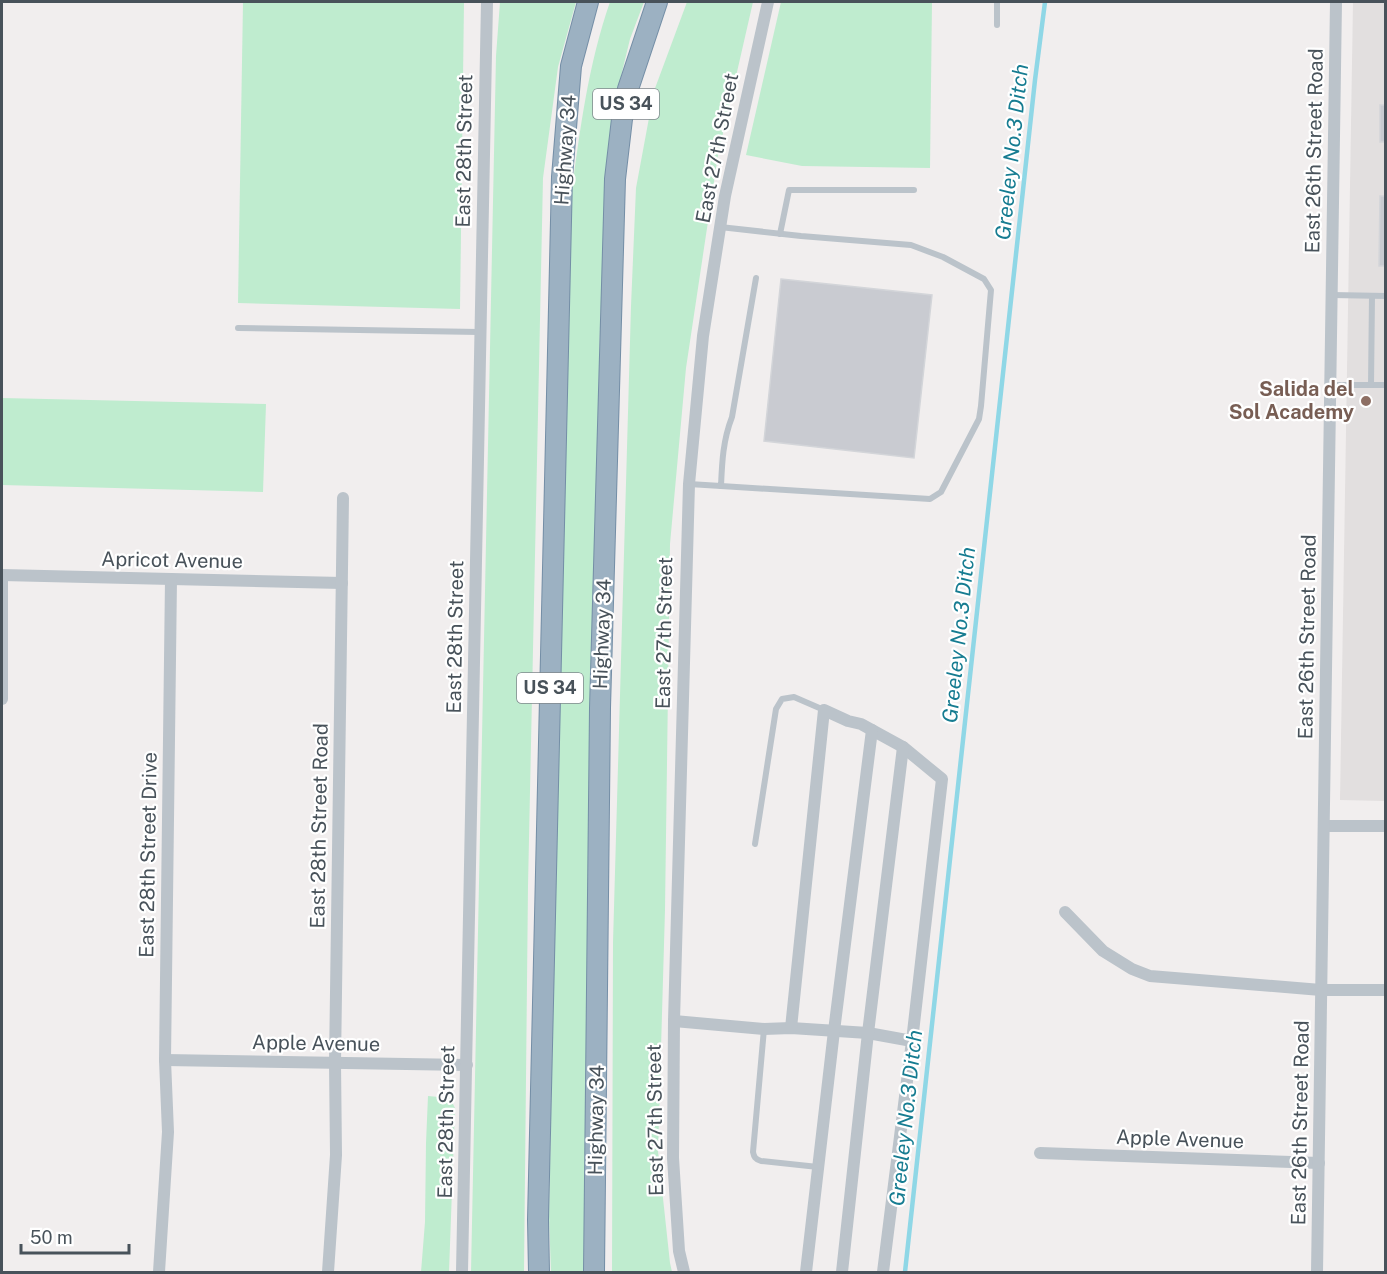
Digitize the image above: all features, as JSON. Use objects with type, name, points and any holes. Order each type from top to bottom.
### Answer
[{"type":"highway","name":"Highway 34","points":[[539,1272],[538,1220],[562,177],[571,66],[588,2]]},
{"type":"highway","points":[[568,105],[602,2]]},
{"type":"highway","name":"Highway 34","points":[[594,1272],[600,708],[616,168],[621,119],[628,89],[657,2]]},
{"type":"highway","points":[[615,211],[626,144],[646,65],[671,2]]},
{"type":"street","name":"East 28th Street","points":[[462,1272],[479,332],[488,2]]},
{"type":"street","name":"East 27th Street","points":[[684,1272],[679,1251],[673,1158],[674,1021],[689,484],[703,336],[725,196],[768,2]]},
{"type":"street","name":"East 26th Street Road","points":[[1317,1272],[1336,2]]},
{"type":"street","name":"East 28th Street Road","points":[[328,1272],[336,1155],[335,1063],[343,498]]},
{"type":"street","points":[[2,575],[2,699]]},
{"type":"street","name":"Apricot Avenue","points":[[2,575],[342,583]]},
{"type":"street","name":"East 28th Street Drive","points":[[159,1272],[168,1132],[165,1060],[171,579]]},
{"type":"street","points":[[791,1028],[824,710],[861,724],[903,747],[942,779],[883,1272]]},
{"type":"street","points":[[806,1272],[872,730]]},
{"type":"street","points":[[842,1272],[903,747]]},
{"type":"street","points":[[1324,826],[1386,826]]},
{"type":"street","points":[[1065,912],[1103,951],[1132,969],[1150,976],[1321,990],[1386,990]]},
{"type":"street","points":[[674,1021],[764,1029],[791,1028],[868,1033],[912,1041]]},
{"type":"street","name":"Apple Avenue","points":[[165,1060],[467,1065]]},
{"type":"street","name":"Apple Avenue","points":[[1040,1153],[1319,1163]]},
{"type":"lane","points":[[997,2],[997,25]]},
{"type":"lane","points":[[780,234],[789,190],[914,190]]},
{"type":"lane","points":[[689,484],[930,499],[941,492],[979,420],[981,406],[991,290],[984,279],[944,257],[911,245],[720,227]]},
{"type":"lane","points":[[721,486],[723,446],[732,417],[756,278]]},
{"type":"lane","points":[[1332,295],[1386,296]]},
{"type":"lane","points":[[1371,385],[1372,296]]},
{"type":"lane","points":[[238,328],[479,332]]},
{"type":"lane","points":[[1330,385],[1386,386]]},
{"type":"lane","points":[[756,844],[776,709],[782,699],[794,697],[824,710]]},
{"type":"lane","points":[[764,1029],[754,1157],[761,1161],[818,1167]]},
{"type":"shaded area","name":"Salida del Sol Academy","points":[[1353,2],[1385,2],[1385,801],[1340,800]]},
{"type":"green space","points":[[243,2],[464,2],[460,309],[238,303]]},
{"type":"green space","points":[[500,2],[576,2],[558,67],[543,178],[528,886],[524,1272],[471,1272],[496,56]]},
{"type":"green space","points":[[610,2],[644,2],[630,39],[615,101],[606,196],[600,328],[590,780],[584,1272],[551,1272],[549,1217],[571,197],[590,74]]},
{"type":"green space","points":[[687,2],[753,2],[718,155],[686,368],[670,544],[665,910],[658,1152],[672,1272],[612,1272],[613,943],[636,188],[654,91]]},
{"type":"green space","points":[[781,2],[932,2],[930,168],[802,166],[746,155]]},
{"type":"green space","points":[[2,398],[266,404],[263,492],[2,485]]},
{"type":"green space","points":[[428,1096],[450,1098],[455,1108],[449,1272],[421,1272],[425,1222]]},
{"type":"building","points":[[1380,105],[1386,105],[1386,142],[1380,142]]},
{"type":"building","points":[[1380,196],[1386,196],[1386,266],[1379,266]]},
{"type":"building","points":[[781,279],[932,295],[914,458],[764,441]]},
{"type":"waterway","name":"Greeley No.3 Ditch","points":[[905,1272],[1045,2]]},
{"type":"place","name":"Salida del Sol Academy","points":[[1366,401]]}]
